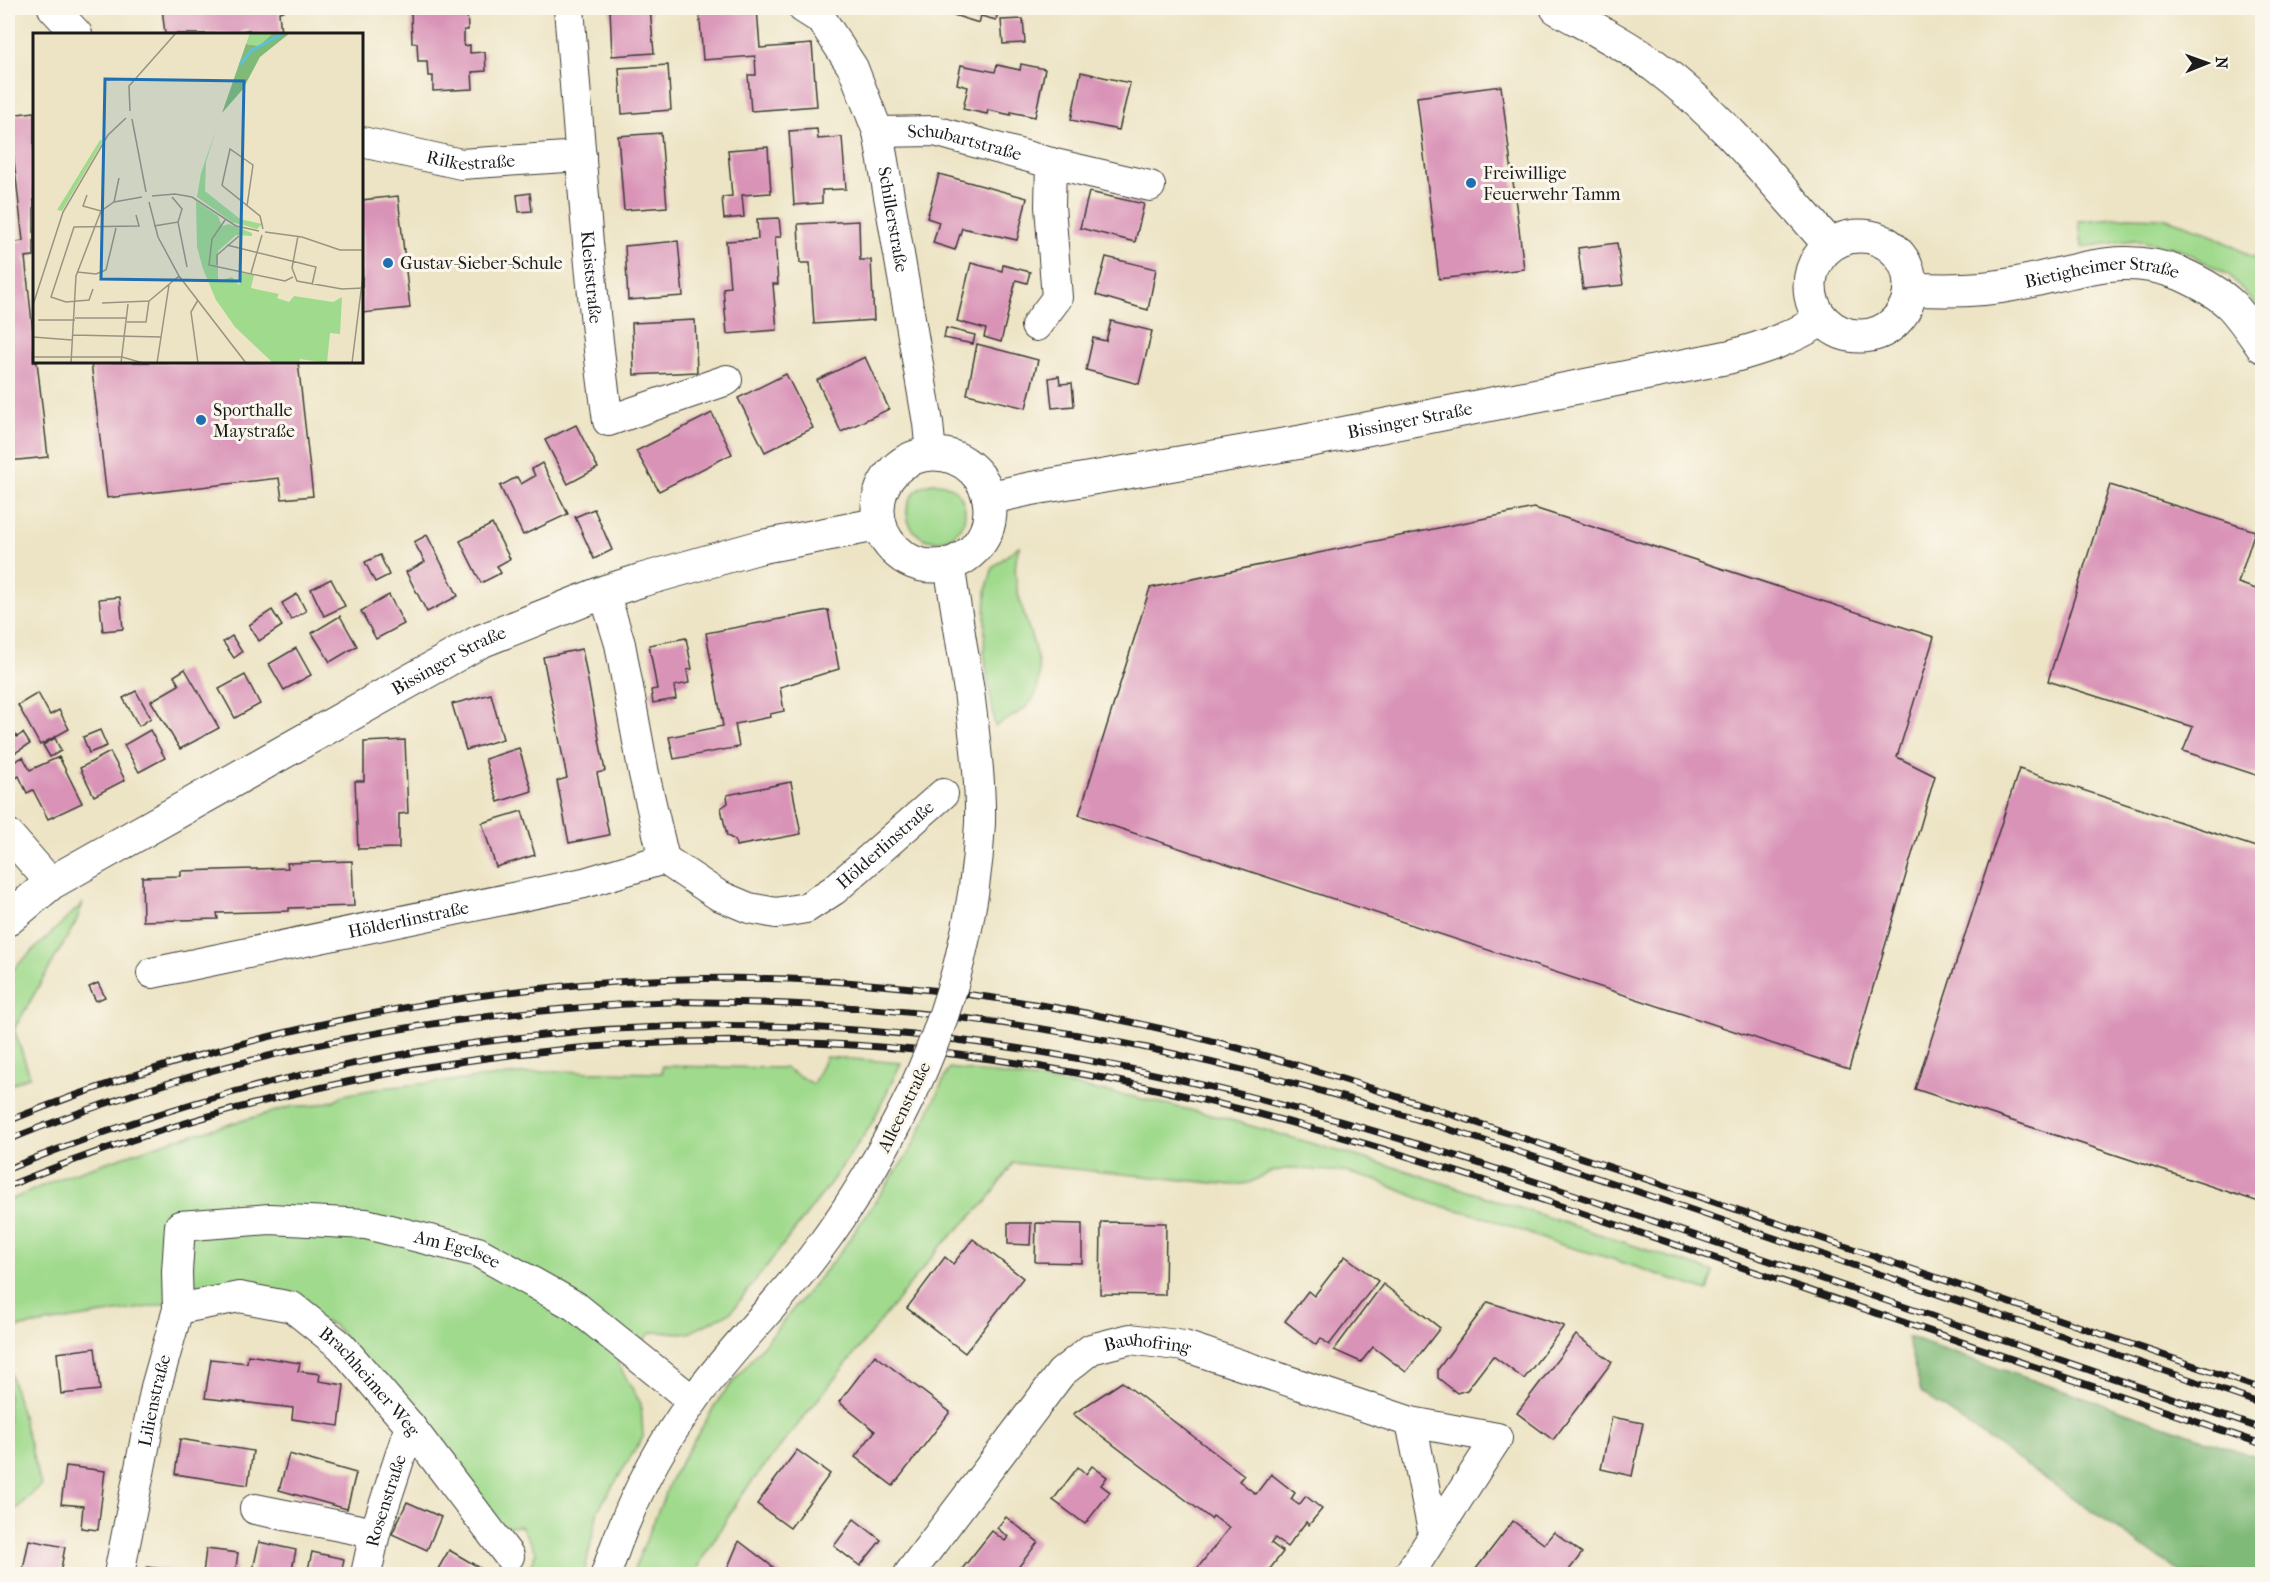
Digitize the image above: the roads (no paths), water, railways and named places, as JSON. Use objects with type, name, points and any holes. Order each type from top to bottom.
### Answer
[{"type":"main road","points":[[1557,8],[1630,50],[1681,87],[1733,137],[1830,245]]},
{"type":"main road","points":[[1860,236],[1875,238],[1890,246],[1901,257],[1908,271],[1910,289],[1909,300],[1903,313],[1894,323],[1870,336],[1857,337],[1844,334],[1821,320],[1813,305],[1809,289],[1811,272],[1818,257],[1830,245],[1844,238],[1860,236]]},
{"type":"main road","name":"Bietigheimer Straße","points":[[1910,289],[1974,290],[2015,285],[2106,264],[2147,264],[2165,268],[2199,282],[2232,305],[2262,346]]},
{"type":"main road","name":"Bissinger Straße","points":[[989,498],[1301,442],[1729,357],[1758,350],[1796,335],[1821,320]]},
{"type":"main road","points":[[932,453],[947,455],[968,465],[984,483],[989,498],[988,523],[977,546],[964,557],[949,564],[931,566],[914,562],[899,553],[887,540],[880,524],[879,504],[884,485],[895,469],[912,458],[932,453]]},
{"type":"main road","name":"Bissinger Straße","points":[[8,919],[51,883],[470,647],[604,592],[760,547],[880,524]]},
{"type":"street","points":[[53,8],[76,33]]},
{"type":"street","name":"Kleiststraße","points":[[569,8],[586,235],[597,345],[608,421],[727,380]]},
{"type":"street","name":"Schillerstraße","points":[[803,8],[822,20],[853,68],[878,132],[932,453]]},
{"type":"street","name":"Schubartstraße","points":[[878,132],[934,131],[1051,163],[1150,186]]},
{"type":"street","name":"Rilkestraße","points":[[363,142],[461,164],[581,156]]},
{"type":"street","points":[[1036,326],[1057,298],[1050,206],[1051,163]]},
{"type":"street","name":"Alleenstraße","points":[[606,1575],[625,1519],[650,1467],[693,1401],[814,1256],[852,1203],[887,1144],[913,1091],[943,1019],[958,968],[973,885],[980,822],[977,755],[949,564]]},
{"type":"street","points":[[604,592],[620,644],[644,774],[664,859]]},
{"type":"street","name":"Hölderlinstraße","points":[[152,973],[584,883],[664,859],[718,895],[749,908],[776,913],[806,908],[834,890],[943,794]]},
{"type":"street","points":[[8,834],[51,883]]},
{"type":"street","name":"Am Egelsee","points":[[180,1226],[270,1219],[366,1224],[478,1252],[576,1306],[693,1401]]},
{"type":"street","name":"Lilienstraße","points":[[119,1575],[156,1387],[178,1309],[177,1272],[180,1226]]},
{"type":"street","name":"Brachheimer Weg","points":[[178,1309],[239,1297],[292,1307],[341,1346],[410,1426],[509,1556]]},
{"type":"street","name":"Bauhofring","points":[[909,1575],[1060,1372],[1090,1349],[1130,1339],[1184,1346],[1410,1422],[1497,1438],[1409,1575]]},
{"type":"street","points":[[1410,1422],[1434,1536]]},
{"type":"street","name":"Rosenstraße","points":[[366,1575],[375,1533],[410,1426]]},
{"type":"street","points":[[255,1509],[375,1533]]},
{"type":"railway","points":[[8,1121],[113,1082],[221,1049],[331,1022],[442,1001],[555,987],[668,979],[780,979],[892,986],[980,996],[1153,1027],[1280,1060],[1660,1184],[2262,1389]]},
{"type":"railway","points":[[8,1140],[143,1091],[281,1053],[351,1038],[493,1016],[670,1002],[816,1005],[927,1014],[1038,1028],[1147,1048],[1295,1084],[1368,1105],[1586,1174],[2262,1404]]},
{"type":"railway","points":[[8,1169],[123,1126],[241,1090],[361,1062],[482,1042],[604,1030],[727,1026],[850,1030],[973,1042],[1064,1056],[1155,1074],[1334,1119],[1598,1202],[2262,1429]]},
{"type":"railway","points":[[8,1186],[133,1140],[261,1102],[391,1073],[523,1054],[656,1043],[789,1042],[922,1051],[1054,1069],[1135,1084],[1294,1123],[1373,1146],[1608,1222],[2262,1444]]},
{"type":"place","name":"Freiwillige Feuerwehr Tamm","points":[[1471,183]]},
{"type":"place","name":"Gustav-Sieber-Schule","points":[[388,263]]},
{"type":"place","name":"Sporthalle Maystraße","points":[[201,420]]}]
